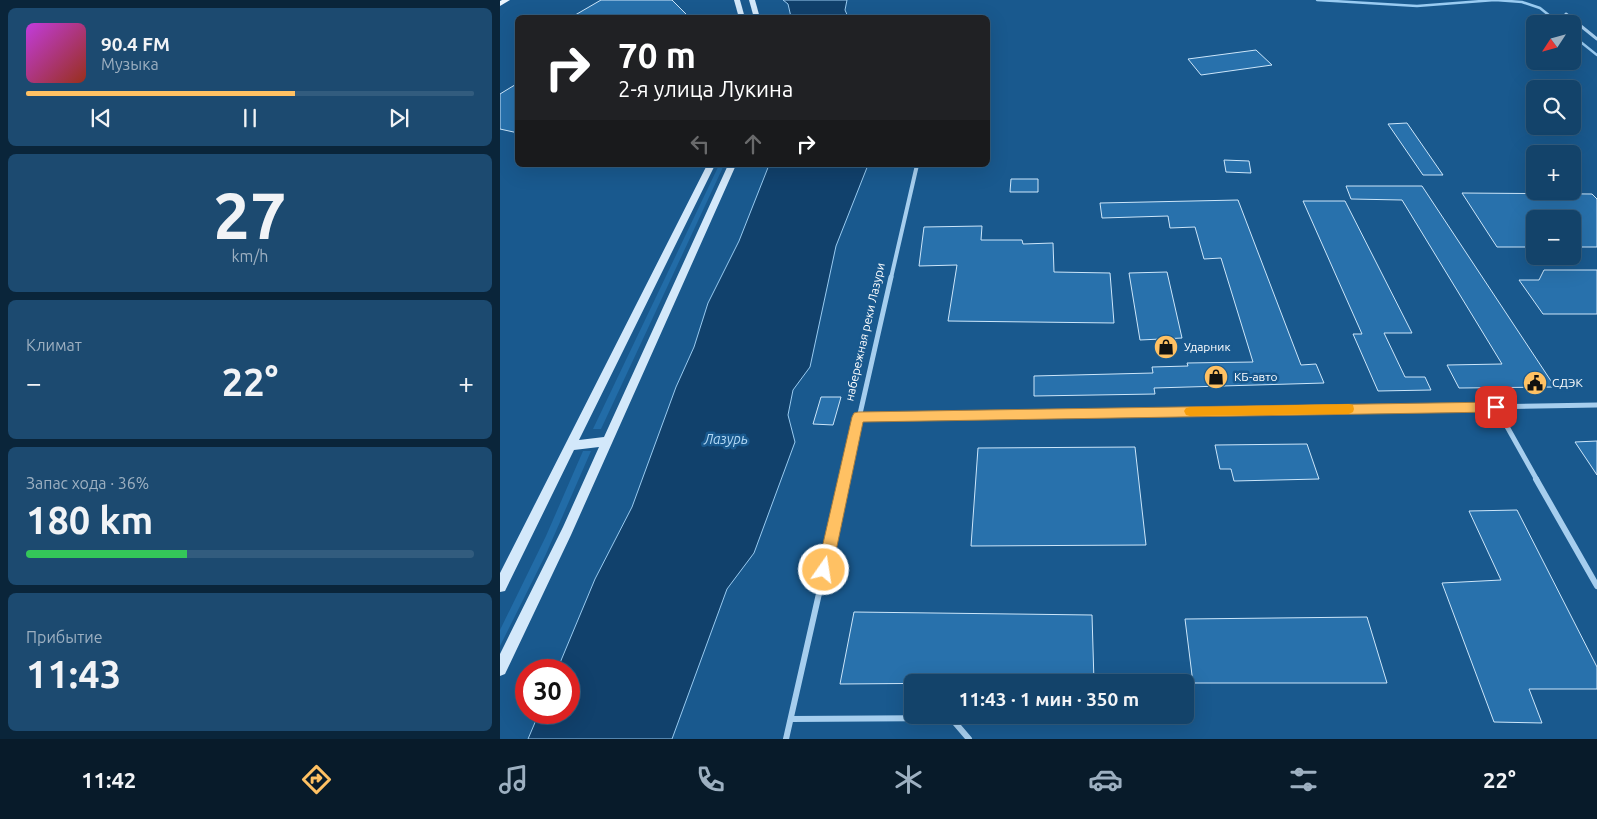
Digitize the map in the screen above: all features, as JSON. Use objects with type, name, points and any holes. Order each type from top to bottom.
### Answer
[{"type":"main road","points":[[500,4],[507,0]]},
{"type":"main road","points":[[737,0],[741,15]]},
{"type":"main road","points":[[752,0],[756,15]]},
{"type":"main road","points":[[500,586],[710,167]]},
{"type":"main road","points":[[500,669],[563,539],[731,167]]},
{"type":"main road","points":[[569,446],[608,441]]},
{"type":"street","points":[[1566,14],[1597,39]]},
{"type":"street","name":"набережная реки Лазури","points":[[786,739],[917,167]]},
{"type":"street","points":[[858,417],[1597,405]]},
{"type":"street","points":[[1496,407],[1597,586]]},
{"type":"street","points":[[791,719],[951,718],[969,739]]},
{"type":"shaded area","points":[[718,167],[723,167],[601,429],[593,429]]},
{"type":"shaded area","points":[[583,451],[591,451],[546,554],[500,646],[500,630],[546,536]]},
{"type":"water","points":[[783,0],[847,0],[845,10],[847,15],[791,15],[788,4]]},
{"type":"water","name":"Лазурь","points":[[768,167],[867,167],[836,246],[810,367],[793,390],[788,415],[795,442],[754,553],[727,589],[672,739],[528,739],[534,724],[580,724],[580,659],[562,659],[595,579],[632,507],[676,387],[694,347],[708,303],[739,241]]},
{"type":"building","points":[[601,0],[672,0],[687,15],[575,15]]},
{"type":"building","points":[[1256,50],[1272,65],[1201,75],[1188,59]]},
{"type":"building","points":[[515,85],[515,132],[500,129],[500,94]]},
{"type":"building","points":[[1407,123],[1443,175],[1423,175],[1388,124]]},
{"type":"building","points":[[1224,160],[1249,161],[1251,173],[1226,172]]},
{"type":"building","points":[[1011,179],[1038,179],[1038,192],[1010,192]]},
{"type":"building","points":[[1346,186],[1422,186],[1555,387],[1459,388],[1447,365],[1502,364],[1402,200],[1351,199]]},
{"type":"building","points":[[1462,193],[1526,193],[1526,200],[1581,200],[1581,194],[1592,194],[1597,199],[1597,247],[1581,247],[1581,210],[1526,210],[1526,247],[1497,247]]},
{"type":"building","points":[[1238,200],[1301,365],[1316,364],[1324,383],[1154,388],[1155,394],[1034,396],[1034,376],[1153,373],[1152,367],[1188,366],[1187,363],[1253,362],[1221,258],[1204,259],[1195,227],[1170,228],[1168,216],[1102,218],[1100,203]]},
{"type":"building","points":[[1303,201],[1345,201],[1412,333],[1384,333],[1405,377],[1425,377],[1431,390],[1378,391],[1353,334],[1362,334]]},
{"type":"building","points":[[982,226],[981,240],[1022,240],[1023,244],[1053,243],[1054,272],[1110,273],[1114,323],[948,321],[957,265],[919,266],[924,227]]},
{"type":"building","points":[[1544,270],[1597,270],[1597,314],[1543,314],[1519,280],[1539,280]]},
{"type":"building","points":[[1167,272],[1182,338],[1140,340],[1129,273]]},
{"type":"building","points":[[821,397],[841,397],[833,425],[813,424]]},
{"type":"building","points":[[1597,441],[1597,475],[1575,442]]},
{"type":"building","points":[[1307,444],[1319,479],[1234,481],[1231,469],[1220,469],[1215,445]]},
{"type":"building","points":[[1135,447],[1146,545],[971,546],[978,448]]},
{"type":"building","points":[[1517,510],[1597,667],[1597,689],[1529,689],[1542,723],[1494,722],[1442,583],[1501,580],[1469,511]]},
{"type":"building","points":[[854,612],[1092,615],[1094,674],[904,674],[904,683],[840,684]]},
{"type":"building","points":[[1367,617],[1387,683],[1194,683],[1185,619]]},
{"type":"waterway","points":[[1317,0],[1417,6],[1495,0],[1522,2],[1540,8],[1549,15]]},
{"type":"waterway","points":[[1581,42],[1597,55]]},
{"type":"slow traffic","points":[[1190,411],[1349,409]]},
{"type":"place","name":"Ударник","points":[[1166,347]]},
{"type":"place","name":"КБ-авто","points":[[1216,377]]},
{"type":"place","name":"СДЭК","points":[[1535,383]]},
{"type":"route","points":[[824,570],[858,417],[1496,407]]}]
